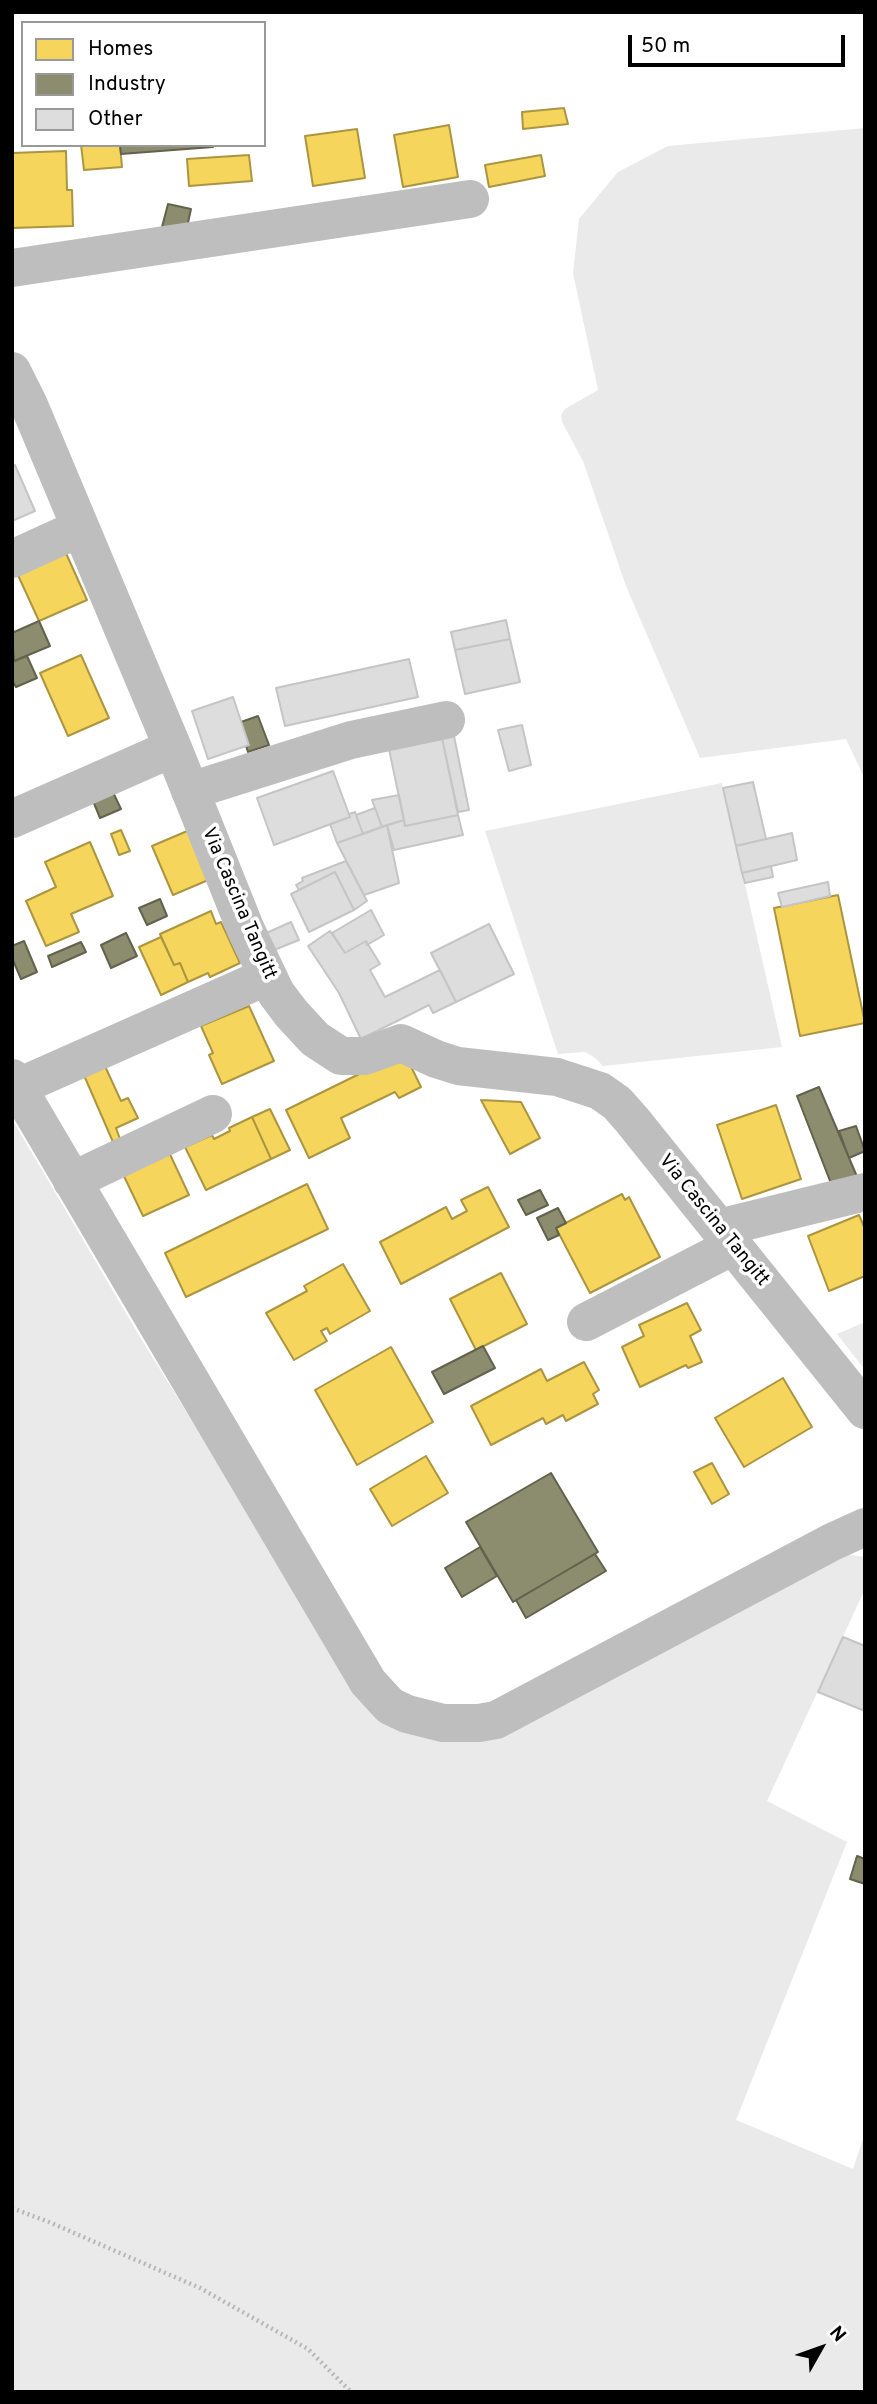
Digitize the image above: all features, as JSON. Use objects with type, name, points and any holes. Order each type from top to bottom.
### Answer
[{"type":"street","points":[[12,268],[470,199]]},
{"type":"street","name":"Via Cascina Tangitt","points":[[12,370],[173,748],[246,929],[276,993],[302,1027],[341,1056],[365,1056],[401,1044],[458,1066],[557,1077],[600,1091],[617,1103],[632,1120],[865,1410]]},
{"type":"street","points":[[12,559],[80,528]]},
{"type":"street","points":[[190,791],[351,740],[446,720]]},
{"type":"street","points":[[12,819],[173,748]]},
{"type":"street","points":[[268,976],[15,1082],[349,1649],[381,1680],[404,1695],[430,1706],[484,1709],[534,1700],[854,1538]]},
{"type":"street","points":[[72,1181],[213,1114]]},
{"type":"street","points":[[586,1322],[726,1237],[865,1192]]},
{"type":"path","points":[[12,2208],[200,2288],[308,2349],[351,2392]]},
{"type":"shaded area","points":[[865,128],[865,779],[846,739],[700,758],[626,586],[583,461],[562,422],[561,415],[565,409],[598,390],[573,273],[579,219],[618,172],[668,146]]},
{"type":"shaded area","points":[[722,783],[782,1047],[603,1066],[585,1052],[558,1054],[485,831]]},
{"type":"shaded area","points":[[12,1119],[143,1342],[369,1705],[439,1731],[830,1552],[865,1557],[865,1589],[767,1801],[847,1842],[736,2120],[853,2169],[865,2133],[865,2392],[12,2392]]},
{"type":"shaded area","points":[[865,1322],[865,1370],[837,1334]]},
{"type":"building: Homes","points":[[564,108],[568,124],[523,129],[522,112]]},
{"type":"building: Homes","points":[[449,125],[458,177],[403,187],[394,135]]},
{"type":"building: Homes","points":[[357,129],[365,178],[313,186],[305,136]]},
{"type":"building: Homes","points":[[81,147],[120,147],[122,167],[84,170]]},
{"type":"building: Homes","points":[[66,151],[67,190],[72,190],[73,226],[12,228],[12,153]]},
{"type":"building: Homes","points":[[249,155],[252,181],[189,186],[187,159]]},
{"type":"building: Homes","points":[[541,155],[545,176],[489,187],[485,165]]},
{"type":"building: Homes","points":[[65,551],[87,600],[39,621],[17,573]]},
{"type":"building: Homes","points":[[81,655],[109,718],[68,736],[40,673]]},
{"type":"building: Homes","points":[[192,829],[213,878],[173,895],[152,846]]},
{"type":"building: Homes","points":[[121,830],[130,851],[119,855],[111,834]]},
{"type":"building: Homes","points":[[90,842],[113,896],[71,914],[79,932],[46,946],[26,901],[56,887],[45,862]]},
{"type":"building: Homes","points":[[838,895],[865,1023],[800,1036],[774,908]]},
{"type":"building: Homes","points":[[211,911],[216,924],[221,922],[240,963],[210,977],[208,973],[188,982],[180,963],[174,965],[160,934]]},
{"type":"building: Homes","points":[[161,937],[174,965],[180,963],[188,982],[161,995],[139,947]]},
{"type":"building: Homes","points":[[249,1006],[274,1061],[222,1084],[209,1055],[213,1053],[201,1026]]},
{"type":"building: Homes","points":[[404,1052],[421,1087],[399,1098],[395,1092],[341,1118],[350,1138],[309,1158],[286,1110]]},
{"type":"building: Homes","points":[[104,1064],[121,1101],[128,1098],[138,1118],[116,1128],[120,1139],[113,1142],[83,1073]]},
{"type":"building: Homes","points":[[481,1100],[521,1102],[540,1138],[510,1154]]},
{"type":"building: Homes","points":[[776,1105],[801,1179],[742,1199],[717,1125]]},
{"type":"building: Homes","points":[[270,1109],[290,1150],[271,1159],[252,1117]]},
{"type":"building: Homes","points":[[252,1117],[271,1159],[206,1190],[185,1147],[212,1135],[214,1139]]},
{"type":"building: Homes","points":[[168,1150],[189,1195],[143,1216],[122,1172]]},
{"type":"building: Homes","points":[[307,1184],[328,1229],[186,1297],[165,1253]]},
{"type":"building: Homes","points":[[488,1187],[509,1227],[401,1284],[380,1242],[446,1207],[452,1219],[467,1211],[461,1200]]},
{"type":"building: Homes","points":[[622,1194],[625,1200],[629,1197],[660,1257],[590,1293],[556,1228]]},
{"type":"building: Homes","points":[[859,1215],[865,1229],[865,1276],[829,1291],[808,1236]]},
{"type":"building: Homes","points":[[343,1264],[370,1311],[330,1334],[327,1328],[321,1331],[327,1341],[294,1360],[266,1313],[307,1291],[304,1286]]},
{"type":"building: Homes","points":[[501,1273],[527,1324],[476,1350],[450,1299]]},
{"type":"building: Homes","points":[[687,1303],[701,1330],[690,1336],[702,1362],[688,1368],[686,1365],[640,1387],[622,1347],[644,1336],[639,1325]]},
{"type":"building: Homes","points":[[391,1347],[433,1422],[357,1465],[315,1390]]},
{"type":"building: Homes","points":[[584,1362],[599,1390],[593,1394],[598,1404],[566,1421],[563,1415],[546,1424],[543,1418],[491,1445],[471,1406],[541,1369],[547,1381]]},
{"type":"building: Homes","points":[[783,1378],[812,1427],[744,1467],[715,1418]]},
{"type":"building: Homes","points":[[426,1456],[448,1493],[392,1526],[370,1489]]},
{"type":"building: Homes","points":[[712,1463],[729,1494],[712,1504],[694,1472]]},
{"type":"building: Industry","points":[[120,147],[213,147],[121,154]]},
{"type":"building: Industry","points":[[168,204],[191,209],[186,232],[162,227]]},
{"type":"building: Industry","points":[[39,621],[50,646],[14,661],[12,633]]},
{"type":"building: Industry","points":[[27,656],[37,678],[16,687],[12,680],[12,662]]},
{"type":"building: Industry","points":[[258,716],[269,745],[248,752],[246,746],[249,745],[241,722]]},
{"type":"building: Industry","points":[[111,788],[121,809],[100,818],[91,796]]},
{"type":"building: Industry","points":[[160,899],[167,916],[147,925],[139,908]]},
{"type":"building: Industry","points":[[126,933],[137,956],[111,968],[101,945]]},
{"type":"building: Industry","points":[[24,941],[37,972],[21,979],[12,958],[12,946]]},
{"type":"building: Industry","points":[[81,942],[86,952],[52,967],[48,956]]},
{"type":"building: Industry","points":[[819,1087],[858,1179],[832,1186],[797,1096]]},
{"type":"building: Industry","points":[[856,1126],[865,1151],[849,1158],[839,1131]]},
{"type":"building: Industry","points":[[540,1190],[548,1205],[526,1215],[518,1200]]},
{"type":"building: Industry","points":[[558,1208],[566,1223],[556,1228],[559,1235],[548,1240],[537,1218]]},
{"type":"building: Industry","points":[[483,1346],[495,1368],[444,1394],[432,1372]]},
{"type":"building: Industry","points":[[551,1473],[598,1552],[513,1602],[466,1522]]},
{"type":"building: Industry","points":[[480,1547],[497,1576],[462,1597],[445,1568]]},
{"type":"building: Industry","points":[[595,1554],[606,1571],[526,1618],[516,1600]]},
{"type":"building: Industry","points":[[857,1856],[865,1859],[865,1884],[850,1879]]},
{"type":"building: Other","points":[[15,465],[35,511],[12,521],[12,466]]},
{"type":"building: Other","points":[[506,620],[510,639],[455,650],[451,632]]},
{"type":"building: Other","points":[[510,639],[520,682],[465,694],[455,650]]},
{"type":"building: Other","points":[[409,659],[418,697],[285,726],[276,688]]},
{"type":"building: Other","points":[[233,697],[249,745],[208,759],[192,711]]},
{"type":"building: Other","points":[[522,725],[531,765],[509,771],[498,730]]},
{"type":"building: Other","points":[[454,736],[469,810],[458,812],[442,738]]},
{"type":"building: Other","points":[[442,738],[458,815],[405,826],[389,749]]},
{"type":"building: Other","points":[[333,771],[350,817],[274,845],[257,798]]},
{"type":"building: Other","points":[[753,782],[766,839],[736,846],[723,788]]},
{"type":"building: Other","points":[[399,795],[404,820],[382,827],[372,800]]},
{"type":"building: Other","points":[[375,808],[382,827],[363,834],[356,815]]},
{"type":"building: Other","points":[[355,812],[363,834],[337,843],[330,824],[350,817],[349,814]]},
{"type":"building: Other","points":[[458,815],[463,835],[394,850],[387,825],[404,820],[405,826]]},
{"type":"building: Other","points":[[387,825],[399,883],[364,895],[337,843]]},
{"type":"building: Other","points":[[792,833],[797,860],[742,873],[736,846]]},
{"type":"building: Other","points":[[346,861],[367,901],[354,910],[335,872],[299,890],[296,885],[303,881],[302,878]]},
{"type":"building: Other","points":[[771,866],[773,877],[745,883],[742,873]]},
{"type":"building: Other","points":[[335,872],[354,910],[309,932],[291,894]]},
{"type":"building: Other","points":[[828,882],[830,896],[782,907],[778,893]]},
{"type":"building: Other","points":[[371,910],[384,935],[345,953],[332,933]]},
{"type":"building: Other","points":[[291,922],[299,940],[269,952],[262,935]]},
{"type":"building: Other","points":[[489,924],[514,974],[456,1002],[431,953]]},
{"type":"building: Other","points":[[330,931],[345,953],[366,941],[380,964],[370,970],[385,997],[440,970],[456,1002],[433,1013],[429,1005],[361,1039],[339,993],[308,946]]},
{"type":"building: Other","points":[[843,1637],[865,1646],[865,1711],[818,1692]]}]
